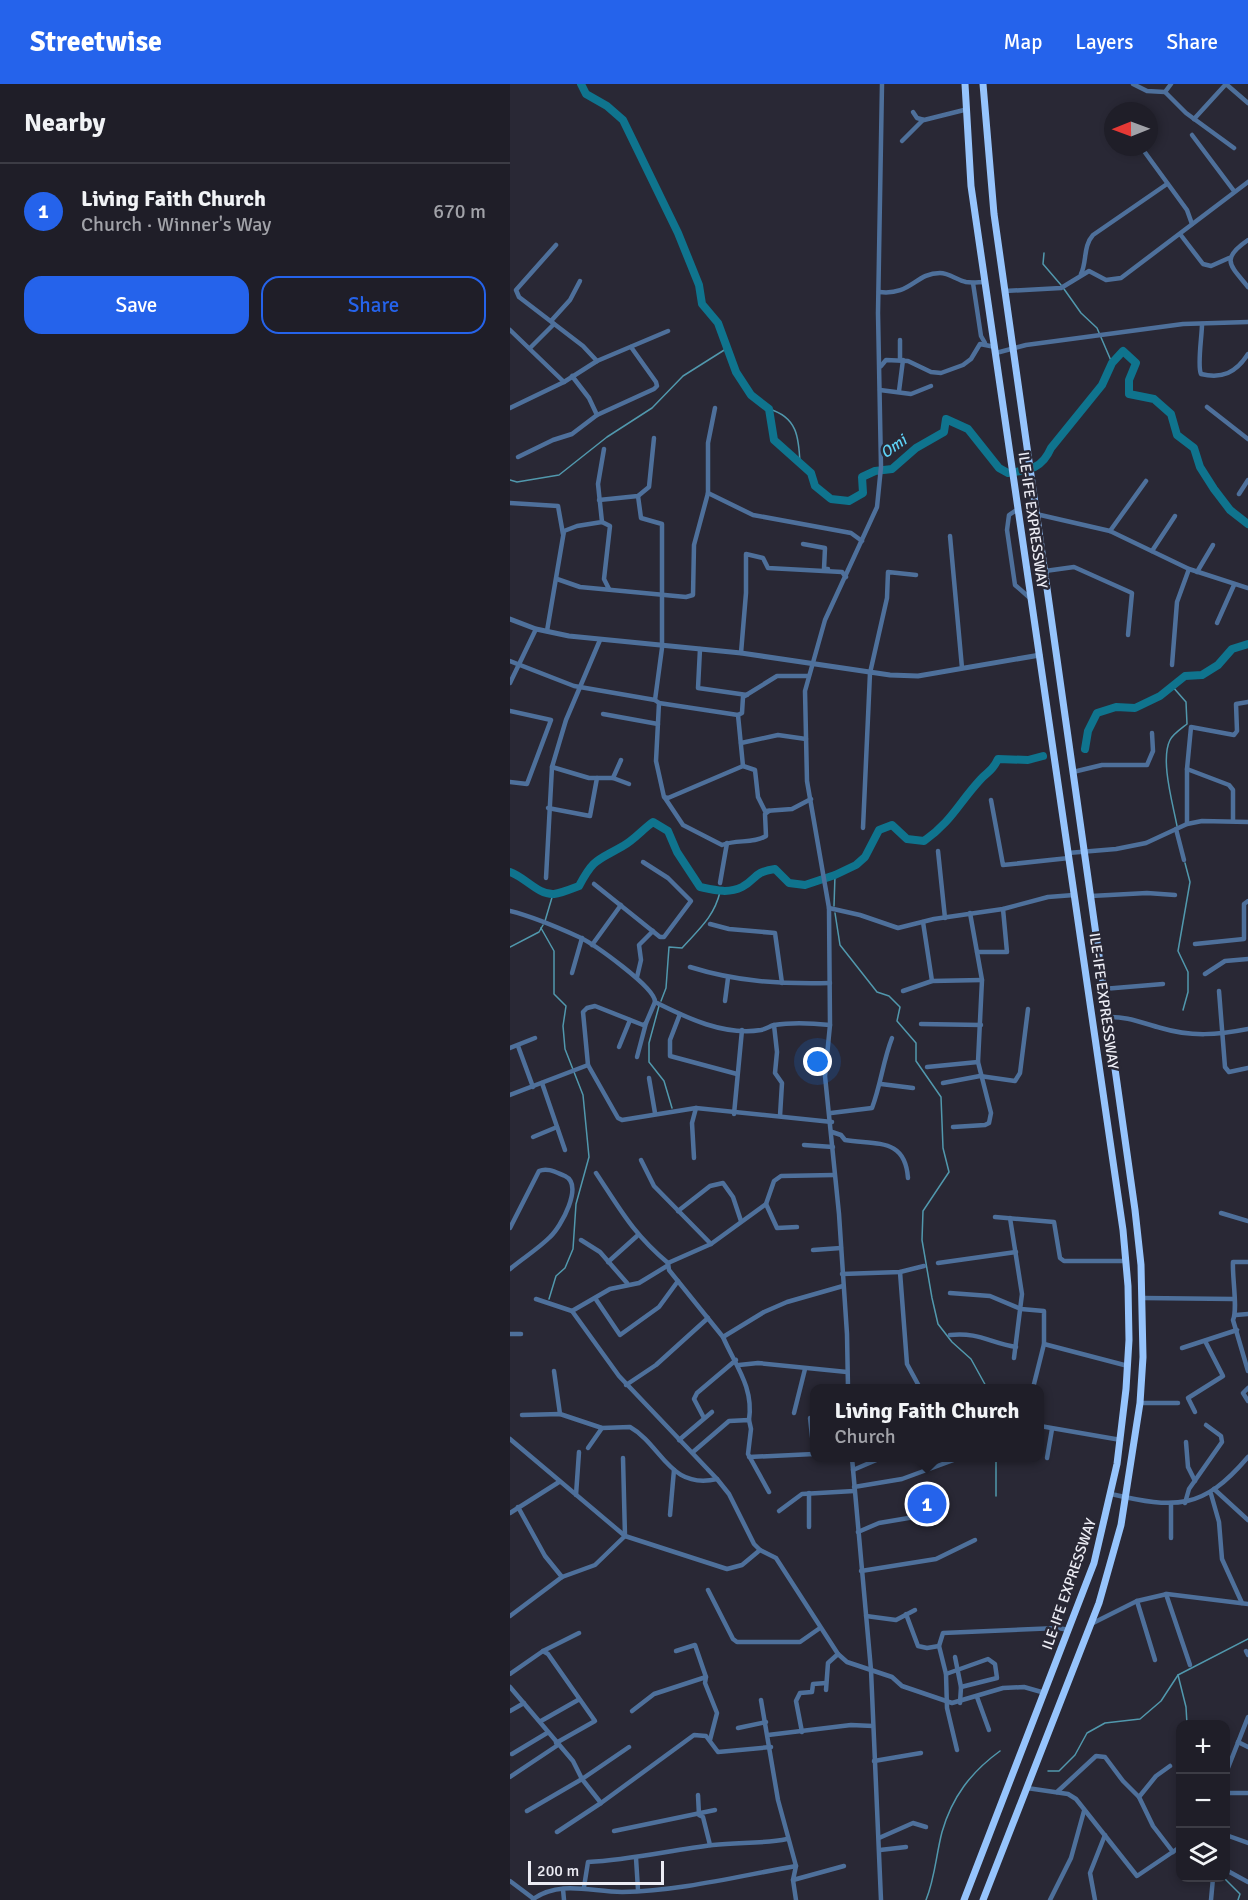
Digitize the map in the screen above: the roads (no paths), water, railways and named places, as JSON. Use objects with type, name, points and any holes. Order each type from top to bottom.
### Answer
[{"type":"highway","name":"ILE-IFE EXPRESSWAY","points":[[964,1900],[1094,1563],[1111,1494],[1120,1440],[1128,1366],[1126,1261],[1086,962],[1074,895],[971,186],[964,110],[965,84]]},
{"type":"highway","name":"ILE-IFE EXPRESSWAY","points":[[983,84],[994,214],[1135,1210],[1143,1298],[1140,1403],[1126,1498],[1113,1560],[1091,1624],[983,1900]]},
{"type":"highway","points":[[1034,612],[1050,610]]},
{"type":"highway","points":[[1060,797],[1075,791]]},
{"type":"street","points":[[848,1384],[848,1334],[834,1175],[832,1122],[825,1076],[830,1025],[829,908],[811,799],[805,692],[825,620],[877,507],[881,477],[879,292],[882,84]]},
{"type":"street","points":[[1133,84],[1147,91],[1166,92],[1194,119],[1234,148]]},
{"type":"street","points":[[1166,92],[1171,84]]},
{"type":"street","points":[[1194,119],[1226,84],[1248,103]]},
{"type":"street","points":[[902,141],[917,121],[964,110]]},
{"type":"street","points":[[913,112],[917,121]]},
{"type":"street","points":[[1192,135],[1234,191]]},
{"type":"street","points":[[1147,156],[1187,210],[1192,224]]},
{"type":"street","points":[[1005,291],[1061,288],[1089,271],[1106,280],[1116,280],[1248,182]]},
{"type":"street","points":[[1081,274],[1085,266],[1088,241],[1167,184]]},
{"type":"street","points":[[1180,234],[1203,264],[1211,266],[1229,258]]},
{"type":"street","points":[[1248,240],[1232,251],[1229,258],[1230,264],[1248,287]]},
{"type":"street","points":[[556,245],[516,290],[519,297],[583,346],[597,361]]},
{"type":"street","points":[[879,292],[892,294],[905,290],[919,279],[939,273],[973,282],[985,282]]},
{"type":"street","points":[[530,348],[570,300],[580,281]]},
{"type":"street","points":[[973,282],[981,336],[985,343],[995,350],[1183,324],[1248,322]]},
{"type":"street","points":[[1202,324],[1202,346],[1198,368],[1201,374],[1224,376],[1241,366],[1248,354]]},
{"type":"street","points":[[510,330],[564,382]]},
{"type":"street","points":[[510,399],[512,408],[564,382],[597,361],[668,331]]},
{"type":"street","points":[[899,391],[900,340]]},
{"type":"street","points":[[879,353],[886,360],[901,360],[941,373],[963,365],[971,359],[977,347],[985,343]]},
{"type":"street","points":[[518,457],[553,440],[572,434],[597,415],[617,408],[657,386],[631,347]]},
{"type":"street","points":[[879,368],[886,360]]},
{"type":"street","points":[[572,376],[589,398],[597,415]]},
{"type":"street","points":[[881,393],[899,391],[911,394],[931,386]]},
{"type":"street","points":[[1207,407],[1248,439]]},
{"type":"street","points":[[555,585],[564,583],[663,595],[686,597],[693,595],[694,545],[708,493],[708,443],[715,408]]},
{"type":"street","points":[[599,500],[638,496],[649,487],[654,438]]},
{"type":"street","points":[[602,522],[599,467],[604,449]]},
{"type":"street","points":[[1239,494],[1248,480]]},
{"type":"street","points":[[1110,531],[1146,481]]},
{"type":"street","points":[[708,493],[753,515],[851,533],[862,541]]},
{"type":"street","points":[[638,496],[641,518],[662,524],[663,595],[660,599],[661,644],[656,761],[660,788],[683,825],[722,845],[733,840],[760,840],[766,836],[765,814],[769,811]]},
{"type":"street","points":[[510,503],[558,506],[563,539]]},
{"type":"street","points":[[1018,509],[1009,515],[1007,522],[1012,563],[1016,585],[1031,599]]},
{"type":"street","points":[[1036,514],[1110,531],[1197,572],[1248,588]]},
{"type":"street","points":[[1152,551],[1175,516]]},
{"type":"street","points":[[547,632],[564,531],[602,522],[610,526],[603,588]]},
{"type":"street","points":[[950,536],[962,668]]},
{"type":"street","points":[[803,544],[825,548],[824,569],[836,569],[835,572]]},
{"type":"street","points":[[1197,572],[1213,545]]},
{"type":"street","points":[[741,652],[746,593],[746,554],[763,558],[768,568],[842,572],[846,577]]},
{"type":"street","points":[[1045,571],[1059,567],[1074,567],[1132,593],[1128,635]]},
{"type":"street","points":[[1172,665],[1177,602],[1190,569]]},
{"type":"street","points":[[863,828],[870,673],[888,598],[888,572],[916,575]]},
{"type":"street","points":[[557,579],[564,583]]},
{"type":"street","points":[[604,579],[607,587],[612,590]]},
{"type":"street","points":[[1217,623],[1234,585]]},
{"type":"street","points":[[510,619],[547,632],[741,652],[870,673],[918,676],[1040,655]]},
{"type":"street","points":[[510,683],[536,630]]},
{"type":"street","points":[[546,878],[552,767],[566,720],[600,639]]},
{"type":"street","points":[[700,649],[698,688],[747,695]]},
{"type":"street","points":[[510,661],[581,687],[738,715]]},
{"type":"street","points":[[738,715],[742,713],[743,697],[777,676],[808,676]]},
{"type":"street","points":[[1187,824],[1187,769],[1191,727],[1234,735],[1236,704],[1248,702]]},
{"type":"street","points":[[510,711],[550,720],[527,784],[510,782]]},
{"type":"street","points":[[603,714],[658,724]]},
{"type":"street","points":[[738,715],[743,766]]},
{"type":"street","points":[[1073,772],[1102,765],[1147,765],[1152,751],[1152,733]]},
{"type":"street","points":[[741,742],[778,735],[806,739]]},
{"type":"street","points":[[613,778],[621,760]]},
{"type":"street","points":[[665,798],[743,766],[755,770],[762,808],[769,811],[792,809],[811,799]]},
{"type":"street","points":[[552,767],[597,778],[613,778],[629,784]]},
{"type":"street","points":[[1187,769],[1230,785],[1233,790],[1233,821]]},
{"type":"street","points":[[548,808],[590,816],[597,778]]},
{"type":"street","points":[[991,800],[1003,865],[1146,843],[1187,824],[1248,822]]},
{"type":"street","points":[[1177,829],[1184,860]]},
{"type":"street","points":[[720,883],[727,843]]},
{"type":"street","points":[[938,851],[945,918]]},
{"type":"street","points":[[594,884],[653,931],[664,937],[691,901],[668,878],[643,862]]},
{"type":"street","points":[[1091,896],[1147,893],[1175,895]]},
{"type":"street","points":[[829,908],[892,925],[895,928],[1003,909],[1048,897],[1074,895]]},
{"type":"street","points":[[1195,944],[1244,939],[1244,904],[1248,901]]},
{"type":"street","points":[[592,945],[621,904]]},
{"type":"street","points":[[977,952],[1007,951],[1003,909]]},
{"type":"street","points":[[510,911],[582,939],[637,977],[658,1003],[704,1024],[742,1030],[761,1030],[774,1025],[830,1025]]},
{"type":"street","points":[[953,1127],[989,1123],[991,1113],[978,1062],[982,980],[970,913]]},
{"type":"street","points":[[923,922],[932,981]]},
{"type":"street","points":[[710,924],[729,929],[775,933],[782,983]]},
{"type":"street","points":[[637,977],[641,960],[639,945],[653,931]]},
{"type":"street","points":[[572,973],[582,939]]},
{"type":"street","points":[[1206,974],[1225,962],[1248,958]]},
{"type":"street","points":[[690,967],[728,978],[782,983],[830,982]]},
{"type":"street","points":[[725,1001],[728,978]]},
{"type":"street","points":[[903,991],[932,981],[982,980]]},
{"type":"street","points":[[1103,989],[1163,984]]},
{"type":"street","points":[[1219,991],[1226,1071],[1248,1068]]},
{"type":"street","points":[[637,1057],[646,1023],[658,1003]]},
{"type":"street","points":[[646,1023],[643,1025],[595,1006],[583,1012],[588,1065],[618,1118],[622,1120],[696,1108],[832,1122]]},
{"type":"street","points":[[943,1083],[981,1076],[1016,1081],[1028,1009]]},
{"type":"street","points":[[680,1014],[670,1040],[670,1056],[737,1074]]},
{"type":"street","points":[[1107,1017],[1121,1016],[1185,1034],[1222,1034],[1248,1029]]},
{"type":"street","points":[[619,1047],[630,1020]]},
{"type":"street","points":[[921,1024],[981,1025]]},
{"type":"street","points":[[774,1025],[777,1052],[775,1073],[782,1083],[780,1116]]},
{"type":"street","points":[[734,1113],[742,1030]]},
{"type":"street","points":[[510,1048],[535,1038]]},
{"type":"street","points":[[831,1113],[872,1108],[881,1084],[883,1061],[892,1038]]},
{"type":"street","points":[[518,1046],[533,1087]]},
{"type":"street","points":[[927,1067],[978,1062]]},
{"type":"street","points":[[510,1095],[573,1073],[588,1065]]},
{"type":"street","points":[[597,1079],[606,1078]]},
{"type":"street","points":[[649,1078],[655,1113]]},
{"type":"street","points":[[542,1083],[565,1150]]},
{"type":"street","points":[[881,1084],[913,1088]]},
{"type":"street","points":[[694,1158],[692,1123],[696,1108]]},
{"type":"street","points":[[533,1137],[557,1127]]},
{"type":"street","points":[[832,1132],[841,1134],[845,1140],[896,1149],[907,1161],[908,1178]]},
{"type":"street","points":[[804,1145],[833,1147]]},
{"type":"street","points":[[641,1160],[654,1186],[711,1244]]},
{"type":"street","points":[[510,1228],[539,1171],[548,1169],[569,1178],[573,1186],[572,1197],[559,1226],[550,1237],[510,1269]]},
{"type":"street","points":[[596,1173],[637,1236],[667,1264],[723,1337],[737,1362],[750,1400],[749,1457],[756,1464],[769,1492]]},
{"type":"street","points":[[572,1311],[610,1288],[627,1283],[639,1283],[667,1264],[711,1244],[766,1204],[774,1182],[781,1176],[834,1175]]},
{"type":"street","points":[[678,1211],[710,1186],[723,1183],[733,1197],[741,1221]]},
{"type":"street","points":[[766,1204],[777,1228],[797,1227]]},
{"type":"street","points":[[1221,1213],[1248,1221]]},
{"type":"street","points":[[995,1217],[1054,1222],[1060,1258],[1064,1261],[1126,1261]]},
{"type":"street","points":[[1010,1218],[1021,1280],[1021,1309],[1014,1358]]},
{"type":"street","points":[[608,1262],[637,1236]]},
{"type":"street","points":[[581,1240],[600,1252],[627,1283]]},
{"type":"street","points":[[813,1250],[841,1248]]},
{"type":"street","points":[[938,1263],[1016,1252]]},
{"type":"street","points":[[1248,1263],[1233,1262],[1233,1299],[1236,1315],[1233,1320],[1248,1371]]},
{"type":"street","points":[[842,1274],[900,1272],[924,1266]]},
{"type":"street","points":[[900,1272],[907,1364],[917,1384]]},
{"type":"street","points":[[595,1298],[620,1335],[659,1307],[678,1281]]},
{"type":"street","points":[[723,1337],[764,1311],[843,1286]]},
{"type":"street","points":[[950,1293],[990,1296],[1021,1309],[1044,1311],[1044,1344],[1034,1384]]},
{"type":"street","points":[[1143,1298],[1233,1299]]},
{"type":"street","points":[[536,1299],[572,1311],[591,1341],[627,1385],[717,1479],[729,1494],[754,1544],[760,1550],[776,1558],[820,1628],[838,1654],[847,1662],[892,1677],[902,1686],[947,1702],[960,1703],[1013,1687],[1034,1688],[1045,1693]]},
{"type":"street","points":[[1236,1315],[1248,1314]]},
{"type":"street","points":[[627,1385],[656,1365],[708,1318]]},
{"type":"street","points":[[1182,1348],[1237,1330]]},
{"type":"street","points":[[510,1334],[521,1334]]},
{"type":"street","points":[[950,1335],[980,1335],[1000,1345],[1017,1347]]},
{"type":"street","points":[[1195,1412],[1188,1398],[1223,1376],[1205,1341]]},
{"type":"street","points":[[1044,1344],[1128,1366]]},
{"type":"street","points":[[704,1418],[694,1399],[697,1393],[737,1362],[847,1372]]},
{"type":"street","points":[[794,1413],[804,1369]]},
{"type":"street","points":[[554,1371],[560,1414]]},
{"type":"street","points":[[1248,1388],[1243,1393],[1248,1401]]},
{"type":"street","points":[[1140,1403],[1178,1403]]},
{"type":"street","points":[[679,1440],[712,1412]]},
{"type":"street","points":[[522,1415],[560,1414],[602,1428],[632,1428],[674,1470],[703,1482],[717,1479]]},
{"type":"street","points":[[693,1452],[729,1421],[749,1420]]},
{"type":"street","points":[[1185,1503],[1188,1489],[1222,1442],[1221,1436],[1206,1425]]},
{"type":"street","points":[[1044,1427],[1120,1440]]},
{"type":"street","points":[[588,1448],[602,1428]]},
{"type":"street","points":[[1047,1458],[1052,1429]]},
{"type":"street","points":[[511,1442],[625,1536],[727,1569],[742,1565],[760,1550]]},
{"type":"street","points":[[1186,1442],[1188,1464],[1195,1481]]},
{"type":"street","points":[[576,1495],[579,1452]]},
{"type":"street","points":[[749,1457],[810,1454]]},
{"type":"street","points":[[1111,1494],[1172,1504],[1185,1503],[1212,1491],[1232,1476],[1248,1456]]},
{"type":"street","points":[[510,1616],[561,1577],[595,1564],[625,1536],[623,1458]]},
{"type":"street","points":[[852,1462],[871,1670],[873,1761],[880,1850],[881,1900]]},
{"type":"street","points":[[853,1470],[872,1462]]},
{"type":"street","points":[[779,1511],[793,1498],[809,1493],[854,1489],[902,1479],[948,1462]]},
{"type":"street","points":[[670,1515],[674,1470]]},
{"type":"street","points":[[510,1513],[559,1482]]},
{"type":"street","points":[[1212,1491],[1248,1520]]},
{"type":"street","points":[[1212,1491],[1219,1522],[1222,1559],[1242,1603]]},
{"type":"street","points":[[809,1493],[809,1527]]},
{"type":"street","points":[[1170,1538],[1172,1504]]},
{"type":"street","points":[[518,1507],[545,1556],[561,1577]]},
{"type":"street","points":[[858,1532],[879,1523],[944,1512]]},
{"type":"street","points":[[861,1571],[936,1559],[975,1540]]},
{"type":"street","points":[[708,1590],[733,1639],[737,1642],[800,1642],[820,1628]]},
{"type":"street","points":[[1166,1594],[1190,1665]]},
{"type":"street","points":[[1091,1624],[1137,1601],[1166,1594],[1248,1604]]},
{"type":"street","points":[[1137,1601],[1155,1660]]},
{"type":"street","points":[[866,1616],[896,1620],[915,1610]]},
{"type":"street","points":[[906,1614],[918,1646],[927,1648],[939,1646]]},
{"type":"street","points":[[957,1750],[947,1702],[946,1674],[939,1646],[943,1633],[1058,1628],[1070,1630]]},
{"type":"street","points":[[510,1674],[543,1651],[579,1633]]},
{"type":"street","points":[[676,1651],[695,1646],[706,1677],[705,1683],[717,1713],[710,1740]]},
{"type":"street","points":[[510,1777],[595,1721],[578,1700],[548,1654],[543,1651]]},
{"type":"street","points":[[826,1690],[828,1664],[838,1654]]},
{"type":"street","points":[[955,1657],[961,1688],[960,1703]]},
{"type":"street","points":[[946,1674],[988,1659],[995,1664],[997,1678],[961,1688]]},
{"type":"street","points":[[632,1711],[654,1694],[706,1677]]},
{"type":"street","points":[[802,1732],[796,1701],[800,1693],[812,1692],[813,1684],[826,1683]]},
{"type":"street","points":[[510,1688],[541,1721],[547,1733],[573,1761],[582,1779],[601,1803]]},
{"type":"street","points":[[977,1697],[989,1730]]},
{"type":"street","points":[[541,1721],[578,1700]]},
{"type":"street","points":[[761,1701],[787,1839],[796,1866],[793,1880],[796,1900]]},
{"type":"street","points":[[510,1711],[524,1703]]},
{"type":"street","points":[[1226,1774],[1248,1717]]},
{"type":"street","points":[[738,1728],[766,1722]]},
{"type":"street","points":[[768,1735],[851,1725],[873,1726]]},
{"type":"street","points":[[512,1754],[547,1733]]},
{"type":"street","points":[[557,1832],[601,1803],[689,1737],[703,1735],[710,1740],[718,1752],[771,1747]]},
{"type":"street","points":[[1238,1742],[1248,1747]]},
{"type":"street","points":[[526,1811],[582,1779],[629,1747]]},
{"type":"street","points":[[873,1761],[921,1753]]},
{"type":"street","points":[[1057,1792],[1096,1756],[1101,1756],[1139,1797],[1153,1826],[1173,1852]]},
{"type":"street","points":[[1139,1797],[1156,1776],[1170,1767]]},
{"type":"street","points":[[1027,1788],[1038,1792],[1057,1792],[1076,1799],[1122,1860],[1137,1876],[1176,1850]]},
{"type":"street","points":[[1230,1793],[1248,1793]]},
{"type":"street","points":[[698,1795],[699,1815],[703,1817],[710,1845]]},
{"type":"street","points":[[614,1831],[715,1810]]},
{"type":"street","points":[[1050,1900],[1071,1858],[1084,1811]]},
{"type":"street","points":[[879,1838],[913,1824],[926,1827]]},
{"type":"street","points":[[1095,1900],[1090,1873],[1105,1835]]},
{"type":"street","points":[[1230,1836],[1248,1843]]},
{"type":"street","points":[[585,1887],[588,1862],[636,1858],[710,1845],[769,1843],[787,1839]]},
{"type":"street","points":[[880,1850],[906,1847]]},
{"type":"street","points":[[636,1858],[638,1890]]},
{"type":"street","points":[[510,1881],[534,1899],[546,1890],[585,1887],[621,1892],[731,1878],[796,1866]]},
{"type":"street","points":[[793,1880],[844,1866]]},
{"type":"street","points":[[1230,1872],[1248,1882]]},
{"type":"street","points":[[1211,1900],[1213,1882]]},
{"type":"street","points":[[563,1889],[564,1900]]},
{"type":"waterway","name":"Omi","points":[[581,84],[586,94],[607,106],[623,120],[678,233],[699,285],[702,304],[718,323],[736,372],[751,395],[769,409],[774,440],[811,473],[815,486],[831,499],[849,501],[863,493],[862,477],[875,471],[892,469],[916,448],[944,432],[946,419],[968,429],[999,468],[1008,473],[1034,467],[1043,460],[1102,385],[1112,363],[1123,351],[1136,363],[1129,380],[1129,394],[1154,399],[1171,414],[1177,435],[1194,448],[1200,467],[1214,489],[1230,510],[1248,524]]},
{"type":"waterway","points":[[1044,253],[1043,264],[1061,285]]},
{"type":"waterway","points":[[1064,289],[1081,313],[1097,328],[1112,363]]},
{"type":"waterway","points":[[510,480],[517,482],[559,475],[607,437],[652,408],[683,376],[729,347]]},
{"type":"waterway","points":[[769,409],[786,417],[795,429],[800,464]]},
{"type":"waterway","points":[[1085,749],[1088,731],[1097,713],[1116,707],[1135,708],[1160,696],[1185,676],[1202,675],[1218,665],[1232,649],[1248,644]]},
{"type":"waterway","points":[[1172,686],[1186,702],[1187,724],[1171,738],[1166,759],[1177,826]]},
{"type":"waterway","points":[[510,872],[542,892],[554,894],[567,891],[579,886],[597,861],[627,844],[653,822],[668,831],[677,852],[700,887],[721,891],[737,889],[759,874],[775,869],[789,883],[805,885],[856,865],[865,857],[879,830],[892,825],[907,839],[924,841],[948,819],[998,759],[1028,760],[1043,756]]},
{"type":"waterway","points":[[1183,1010],[1188,992],[1188,972],[1178,951],[1190,882],[1185,863]]},
{"type":"waterway","points":[[834,906],[835,875]]},
{"type":"waterway","points":[[661,1001],[666,988],[669,947],[682,948],[700,929],[714,909],[720,892]]},
{"type":"waterway","points":[[545,921],[553,894]]},
{"type":"waterway","points":[[835,913],[840,945],[877,992],[889,996],[900,1007],[897,1021],[916,1043],[916,1061],[941,1097],[943,1148],[949,1172],[923,1211],[922,1240],[938,1324],[952,1342],[971,1359],[985,1384]]},
{"type":"waterway","points":[[510,947],[539,932],[543,925]]},
{"type":"waterway","points":[[541,928],[554,951],[554,994],[566,1006],[563,1026],[565,1049],[583,1095],[589,1157],[576,1204],[573,1249],[565,1268],[556,1276],[549,1299]]},
{"type":"waterway","points":[[659,1006],[649,1043],[649,1062],[664,1081],[672,1108]]},
{"type":"waterway","points":[[996,1462],[996,1496]]},
{"type":"waterway","points":[[1048,1771],[1059,1771],[1075,1755],[1087,1733],[1105,1723],[1140,1719],[1161,1701],[1178,1675],[1248,1639]]},
{"type":"waterway","points":[[1178,1675],[1187,1720]]},
{"type":"waterway","points":[[926,1900],[942,1832],[951,1808],[964,1786],[1000,1751]]},
{"type":"waterway","points":[[1228,1882],[1240,1894],[1238,1900]]},
{"type":"place","name":"Living Faith Church","points":[[927,1504]]}]
